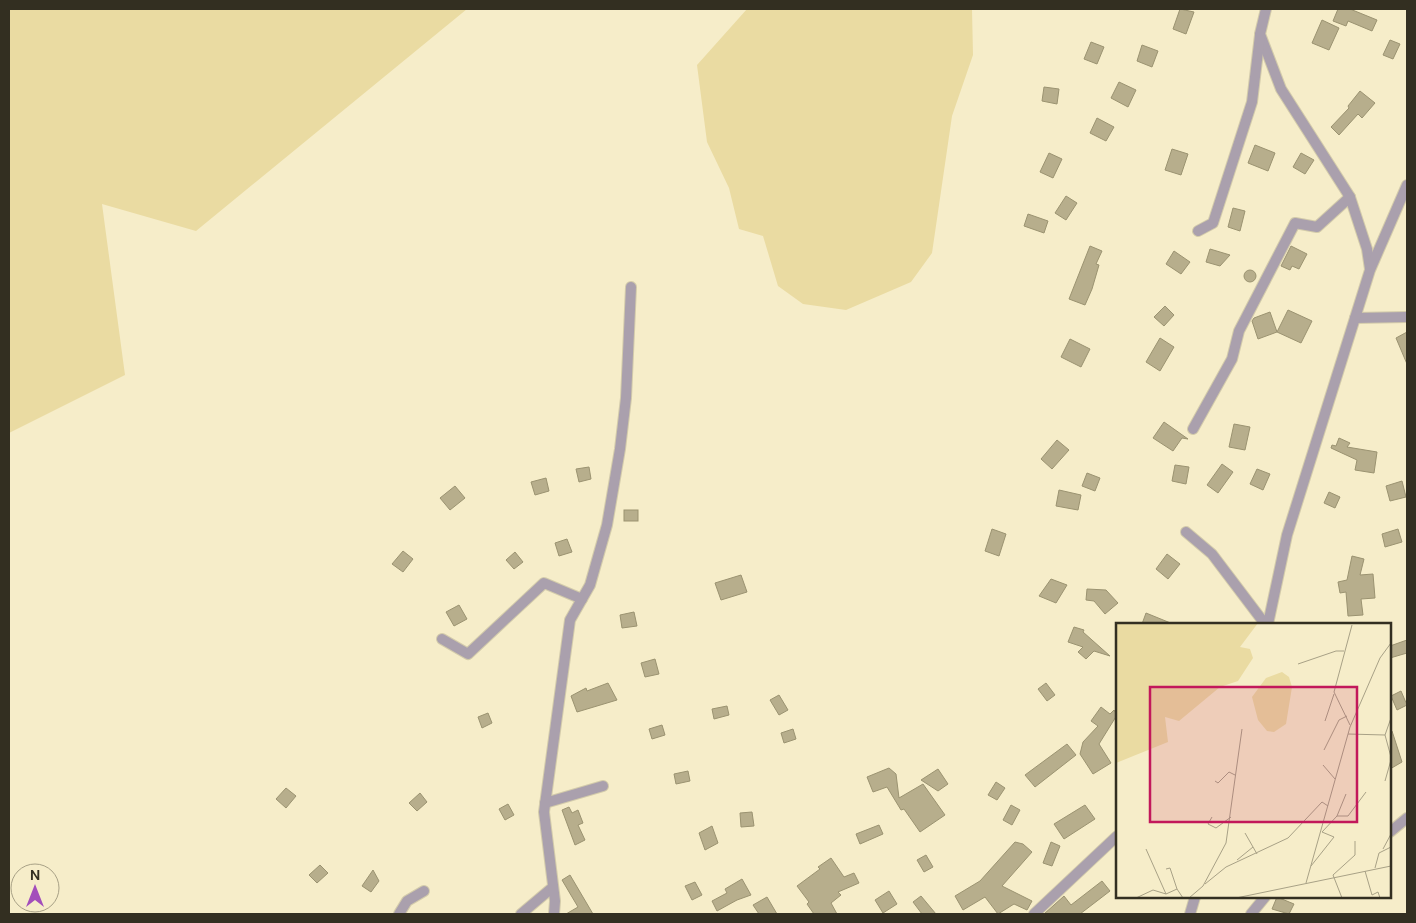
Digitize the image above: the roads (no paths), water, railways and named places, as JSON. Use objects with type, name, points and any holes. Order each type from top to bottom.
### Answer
[{"type":"street","points":[[1198,231],[1213,223],[1252,102],[1260,34],[1266,9]]},
{"type":"street","points":[[1260,34],[1281,89],[1350,197],[1367,249],[1370,270]]},
{"type":"street","points":[[1266,623],[1287,535],[1370,270],[1407,186]]},
{"type":"street","points":[[1193,429],[1232,359],[1239,331],[1295,223],[1317,227],[1350,197]]},
{"type":"street","points":[[554,914],[553,887],[544,812],[545,803],[570,620],[590,585],[607,525],[620,449],[626,398],[631,287]]},
{"type":"street","points":[[1355,318],[1407,317]]},
{"type":"street","points":[[1186,532],[1212,554],[1265,623]]},
{"type":"street","points":[[442,639],[468,654],[544,583],[582,599]]},
{"type":"street","points":[[545,803],[603,786]]},
{"type":"street","points":[[1391,831],[1407,818]]},
{"type":"street","points":[[1034,914],[1116,837]]},
{"type":"street","points":[[521,914],[553,887]]},
{"type":"street","points":[[399,914],[407,901],[424,890]]},
{"type":"street","points":[[1190,914],[1195,898]]},
{"type":"street","points":[[1251,914],[1264,898]]}]
